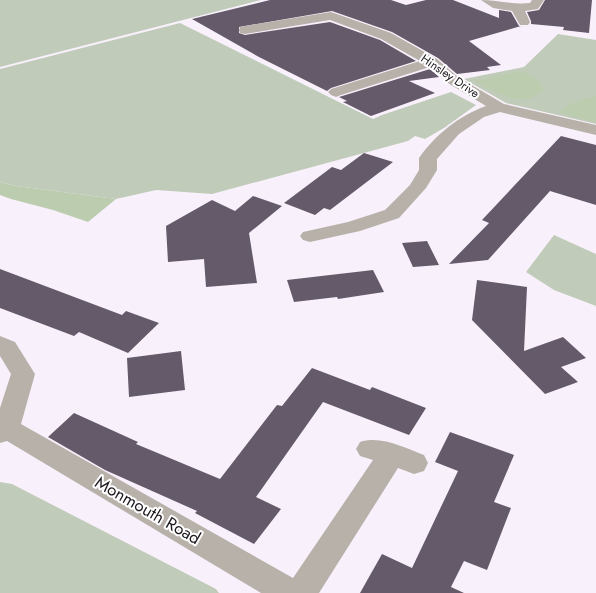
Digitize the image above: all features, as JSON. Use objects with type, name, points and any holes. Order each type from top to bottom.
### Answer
[{"type":"street","points":[[486,0],[497,5],[517,8],[534,6],[538,0]]},
{"type":"street","points":[[517,8],[524,22]]},
{"type":"street","name":"Hinsley Drive","points":[[245,30],[332,13],[386,36],[432,62],[453,80],[499,106],[596,130]]},
{"type":"street","points":[[336,92],[432,62]]},
{"type":"street","points":[[310,236],[353,227],[392,214],[417,188],[428,170],[428,158],[453,130],[478,114],[499,106]]},
{"type":"street","points":[[0,344],[7,348],[23,374],[3,430]]},
{"type":"street","name":"Monmouth Road","points":[[3,430],[289,593]]},
{"type":"street","points":[[301,593],[392,456]]},
{"type":"green space","points":[[0,0],[261,0],[0,67]]},
{"type":"green space","points":[[180,23],[373,119],[451,92],[476,105],[444,128],[425,139],[415,136],[408,141],[212,194],[156,190],[116,199],[16,186],[0,182],[0,69]]},
{"type":"green space","points":[[558,34],[596,40],[596,124],[506,103],[464,79],[524,67]]},
{"type":"green space","points":[[521,71],[539,80],[544,90],[530,98],[516,99],[494,91],[475,81]]},
{"type":"green space","points":[[596,96],[596,122],[559,113],[566,106]]},
{"type":"green space","points":[[0,182],[16,186],[116,199],[88,222],[53,210],[0,195]]},
{"type":"green space","points":[[554,235],[596,254],[596,306],[554,290],[526,272]]},
{"type":"green space","points":[[0,482],[12,484],[216,589],[219,593],[0,593]]},
{"type":"building","points":[[270,0],[391,0],[406,5],[426,0],[453,0],[499,18],[499,10],[511,12],[519,26],[521,26],[469,41],[501,65],[487,67],[490,70],[457,74],[438,58],[392,32],[332,11],[239,27],[239,33],[245,35],[330,22],[380,40],[416,61],[331,88],[327,91],[259,57],[192,19]]},
{"type":"building","points":[[545,0],[592,0],[589,33],[563,30],[564,27],[531,24],[527,12],[539,10]]},
{"type":"building","points":[[430,69],[439,77],[409,81],[435,93],[371,116],[343,102],[347,101],[339,97]]},
{"type":"building","points":[[561,136],[596,145],[596,205],[550,191],[488,260],[449,264],[489,223],[482,220]]},
{"type":"building","points":[[364,153],[393,162],[330,210],[324,208],[315,215],[284,203],[332,167],[341,170]]},
{"type":"building","points":[[253,196],[282,206],[249,233],[257,283],[206,287],[204,259],[168,262],[166,226],[212,200],[235,211]]},
{"type":"building","points":[[427,241],[439,265],[413,267],[402,243]]},
{"type":"building","points":[[0,269],[122,315],[126,311],[159,323],[128,353],[79,332],[74,336],[0,308]]},
{"type":"building","points":[[373,270],[384,292],[338,299],[337,297],[294,302],[287,280]]},
{"type":"building","points":[[477,280],[527,287],[524,351],[563,337],[586,358],[561,367],[578,382],[545,394],[472,320]]},
{"type":"building","points":[[181,351],[185,390],[129,397],[127,358]]},
{"type":"building","points":[[312,368],[370,390],[372,387],[426,408],[409,435],[323,402],[256,497],[281,509],[254,544],[195,513],[197,511],[105,470],[48,437],[74,413],[138,442],[136,444],[220,479],[277,405],[282,406]]},
{"type":"building","points":[[450,432],[514,455],[494,502],[511,508],[487,570],[464,561],[451,587],[464,593],[360,593],[382,554],[412,568],[458,471],[435,462]]}]
